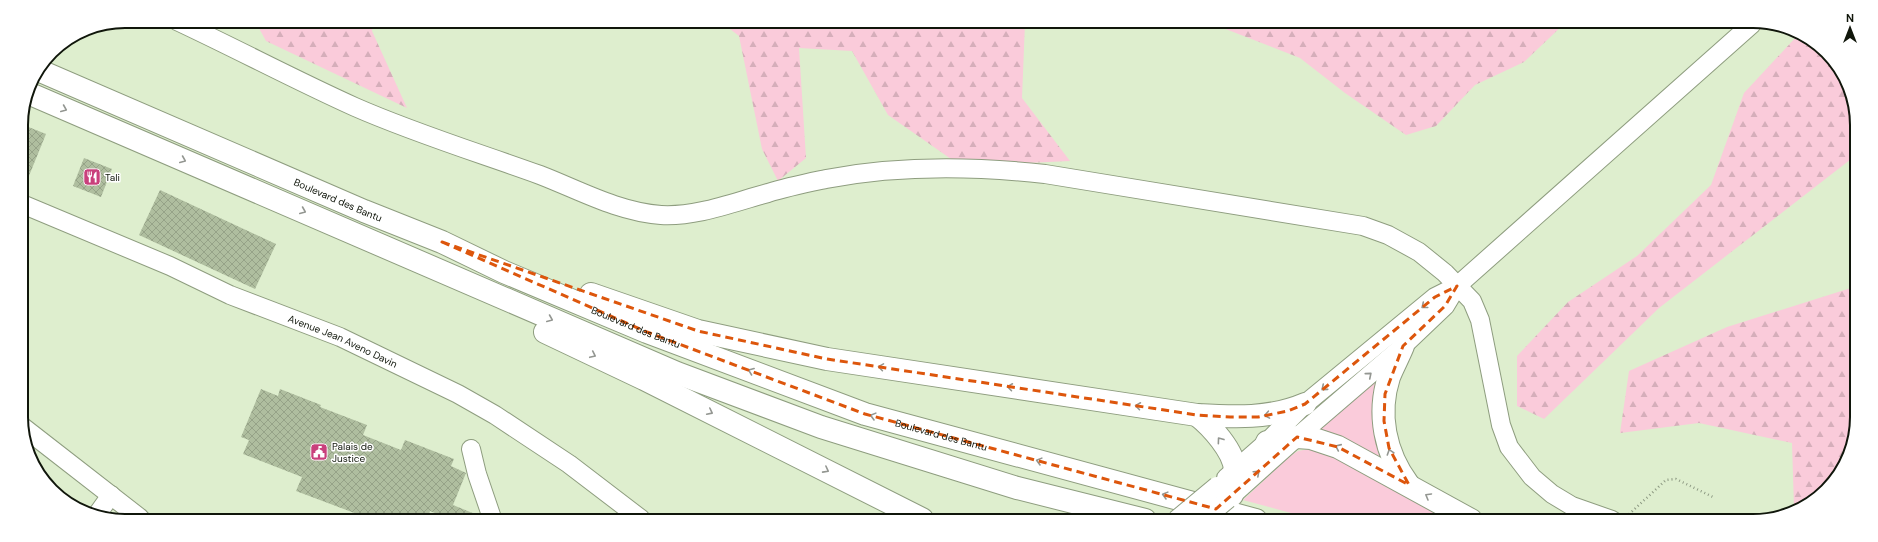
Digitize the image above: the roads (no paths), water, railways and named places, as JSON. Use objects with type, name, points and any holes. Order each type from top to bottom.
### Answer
[{"type":"highway","name":"Boulevard des Bantu","points":[[43,72],[364,211],[442,242],[504,272],[648,332],[865,414],[1234,514]]},
{"type":"highway","points":[[33,95],[677,373],[821,427],[1017,488],[1121,514]]},
{"type":"highway","points":[[346,231],[404,264],[644,379],[912,514]]},
{"type":"highway","points":[[442,242],[698,330],[827,359],[1196,414],[1258,416],[1288,411],[1305,404]]},
{"type":"highway","points":[[1404,346],[1390,376],[1385,394],[1384,421],[1386,436],[1393,460],[1399,472],[1409,485]]},
{"type":"highway","points":[[1196,414],[1210,426],[1229,452],[1235,470],[1226,493]]},
{"type":"highway","points":[[1267,442],[1297,437],[1311,438],[1338,446],[1460,514]]},
{"type":"street","points":[[192,28],[356,107],[572,187],[611,204],[637,212],[662,215],[685,214],[735,203],[768,193],[828,179],[886,171],[933,168],[995,168],[1045,174],[1363,226],[1388,235],[1419,252],[1444,273],[1476,307],[1501,425],[1509,447],[1532,477],[1552,494],[1572,506],[1595,514]]},
{"type":"street","points":[[1235,470],[1267,442],[1305,404],[1435,297],[1457,286],[1747,28]]},
{"type":"street","name":"Avenue Jean Aveno Davin","points":[[28,207],[170,266],[230,295],[340,337],[438,384],[495,415],[534,440],[634,514]]},
{"type":"street","points":[[1187,514],[1226,493],[1297,437],[1404,346],[1445,306],[1457,286]]},
{"type":"street","points":[[29,432],[135,514]]},
{"type":"street","points":[[471,449],[476,474],[491,514]]},
{"type":"street","points":[[1208,514],[1226,493]]},
{"type":"street","points":[[100,511],[111,495]]},
{"type":"place","name":"Tali","points":[[92,177]]},
{"type":"place","name":"Palais de Justice","points":[[319,452]]}]
